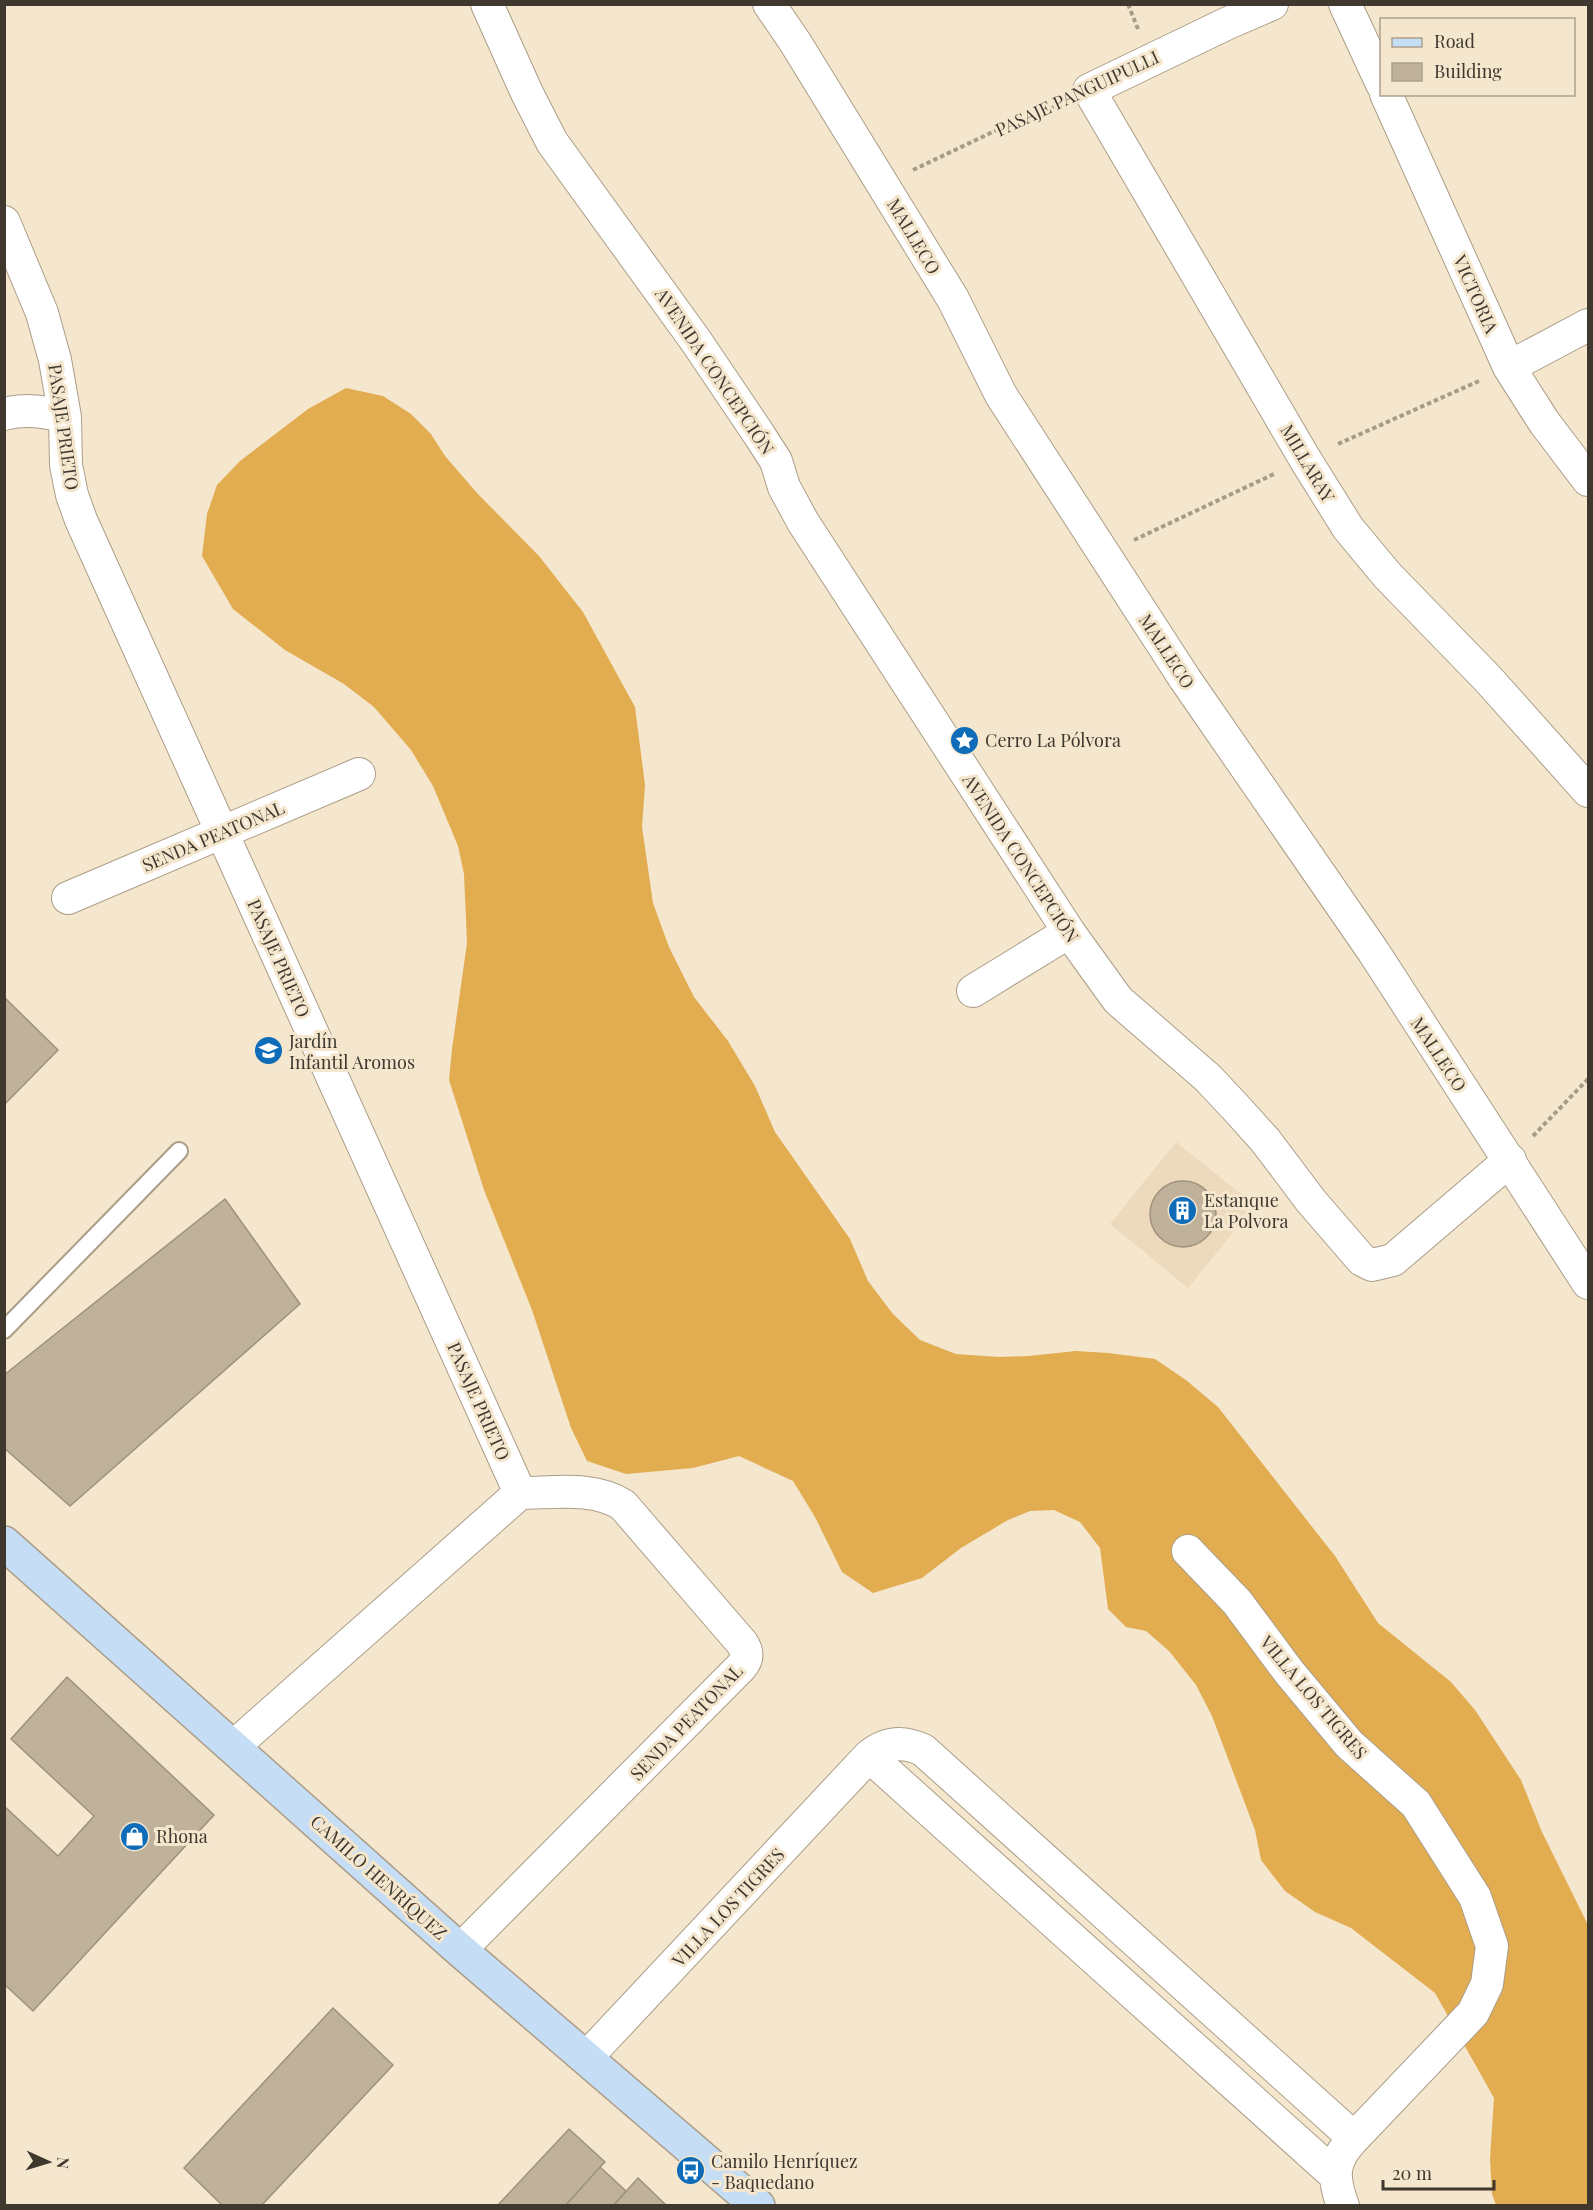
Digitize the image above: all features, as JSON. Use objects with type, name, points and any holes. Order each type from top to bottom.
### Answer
[{"type":"main road","name":"CAMILO HENRÍQUEZ","points":[[4,1543],[460,1950],[758,2205]]},
{"type":"street","name":"AVENIDA CONCEPCIÓN","points":[[487,4],[526,93],[552,142],[696,341],[760,436],[776,461],[784,487],[803,522],[1069,932],[1118,1000],[1215,1085],[1265,1140],[1311,1201],[1362,1260],[1372,1265],[1393,1260],[1510,1161]]},
{"type":"street","name":"MALLECO","points":[[770,4],[952,299],[1001,395],[1185,679],[1373,951],[1588,1283]]},
{"type":"street","name":"PASAJE PANGUIPULLI","points":[[1089,90],[1272,4]]},
{"type":"street","points":[[1345,4],[1380,80]]},
{"type":"street","name":"MILLARAY","points":[[1089,90],[1305,459],[1348,528],[1387,574],[1488,679],[1588,791]]},
{"type":"street","name":"VICTORIA","points":[[1387,96],[1509,367],[1545,422],[1588,480]]},
{"type":"street","name":"PASAJE PRIETO","points":[[4,222],[42,313],[55,360],[65,417],[66,465],[72,495],[81,520],[520,1493]]},
{"type":"street","points":[[1509,367],[1588,325]]},
{"type":"street","points":[[4,414],[31,411],[48,412],[65,417]]},
{"type":"street","name":"SENDA PEATONAL","points":[[68,898],[359,774]]},
{"type":"street","points":[[973,991],[1069,932]]},
{"type":"street","name":"SENDA PEATONAL","points":[[460,1950],[741,1667],[747,1656],[742,1643],[623,1505],[601,1494],[588,1492],[520,1493]]},
{"type":"street","points":[[233,1747],[520,1493]]},
{"type":"street","name":"VILLA LOS TIGRES","points":[[1188,1551],[1237,1602],[1289,1672],[1349,1744],[1416,1804],[1475,1897],[1492,1946],[1487,1984],[1473,2013],[1342,2150],[1336,2161],[1335,2175]]},
{"type":"street","name":"VILLA LOS TIGRES","points":[[586,2058],[869,1756],[885,1745],[912,1744],[923,1750],[1354,2138]]},
{"type":"street","points":[[869,1756],[1335,2175],[1343,2205]]},
{"type":"lane","points":[[4,1329],[179,1151]]},
{"type":"path","name":"PASAJE PANGUIPULLI","points":[[883,185],[944,154],[999,129],[1035,116],[1089,90]]},
{"type":"path","points":[[1510,1161],[1588,1079]]},
{"type":"shaded area","points":[[346,388],[383,396],[411,414],[431,434],[445,456],[477,493],[539,556],[583,612],[635,707],[645,785],[642,827],[653,903],[669,947],[694,997],[728,1041],[755,1086],[775,1132],[850,1239],[868,1281],[893,1314],[920,1340],[956,1354],[999,1357],[1076,1351],[1108,1353],[1155,1359],[1186,1380],[1218,1407],[1335,1556],[1378,1623],[1451,1682],[1475,1710],[1521,1780],[1542,1832],[1588,1925],[1588,2205],[1496,2205],[1492,2194],[1490,2159],[1494,2098],[1435,1993],[1351,1928],[1315,1912],[1285,1891],[1261,1860],[1255,1830],[1212,1716],[1196,1685],[1169,1651],[1146,1631],[1126,1627],[1108,1609],[1100,1548],[1080,1522],[1054,1510],[1030,1511],[1008,1520],[961,1548],[922,1578],[873,1593],[842,1572],[815,1517],[793,1481],[739,1456],[693,1468],[626,1474],[587,1461],[571,1428],[532,1310],[484,1190],[449,1080],[467,943],[464,874],[458,846],[433,786],[411,750],[374,707],[344,684],[285,650],[233,609],[202,556],[207,514],[217,485],[240,461],[308,409]]},
{"type":"shaded area","points":[[1176,1142],[1255,1205],[1188,1288],[1110,1224]]},
{"type":"building","points":[[4,997],[58,1050],[4,1105]]},
{"type":"building","name":"Estanque La Polvora","points":[[1176,1181],[1190,1181],[1202,1186],[1211,1195],[1216,1214],[1214,1227],[1207,1238],[1190,1247],[1176,1247],[1164,1242],[1155,1233],[1150,1221],[1150,1207],[1155,1195],[1164,1186]]},
{"type":"building","points":[[225,1199],[300,1304],[70,1506],[4,1448],[4,1375]]},
{"type":"building","name":"Rhona","points":[[67,1677],[214,1815],[33,2011],[4,1984],[4,1806],[58,1856],[94,1816],[11,1739]]},
{"type":"building","points":[[333,2008],[393,2065],[261,2206],[223,2206],[184,2168]]},
{"type":"building","points":[[569,2129],[605,2162],[565,2206],[497,2206]]},
{"type":"building","points":[[600,2167],[626,2191],[613,2206],[565,2206]]},
{"type":"building","points":[[638,2178],[667,2206],[613,2206]]},
{"type":"place","name":"Cerro La Pólvora","points":[[964,740]]},
{"type":"place","name":"Jardín Infantil Aromos","points":[[268,1051]]},
{"type":"place","name":"Estanque La Polvora","points":[[1183,1210]]},
{"type":"place","name":"Rhona","points":[[135,1836]]},
{"type":"place","name":"Camilo Henríquez - Baquedano","points":[[690,2171]]}]
